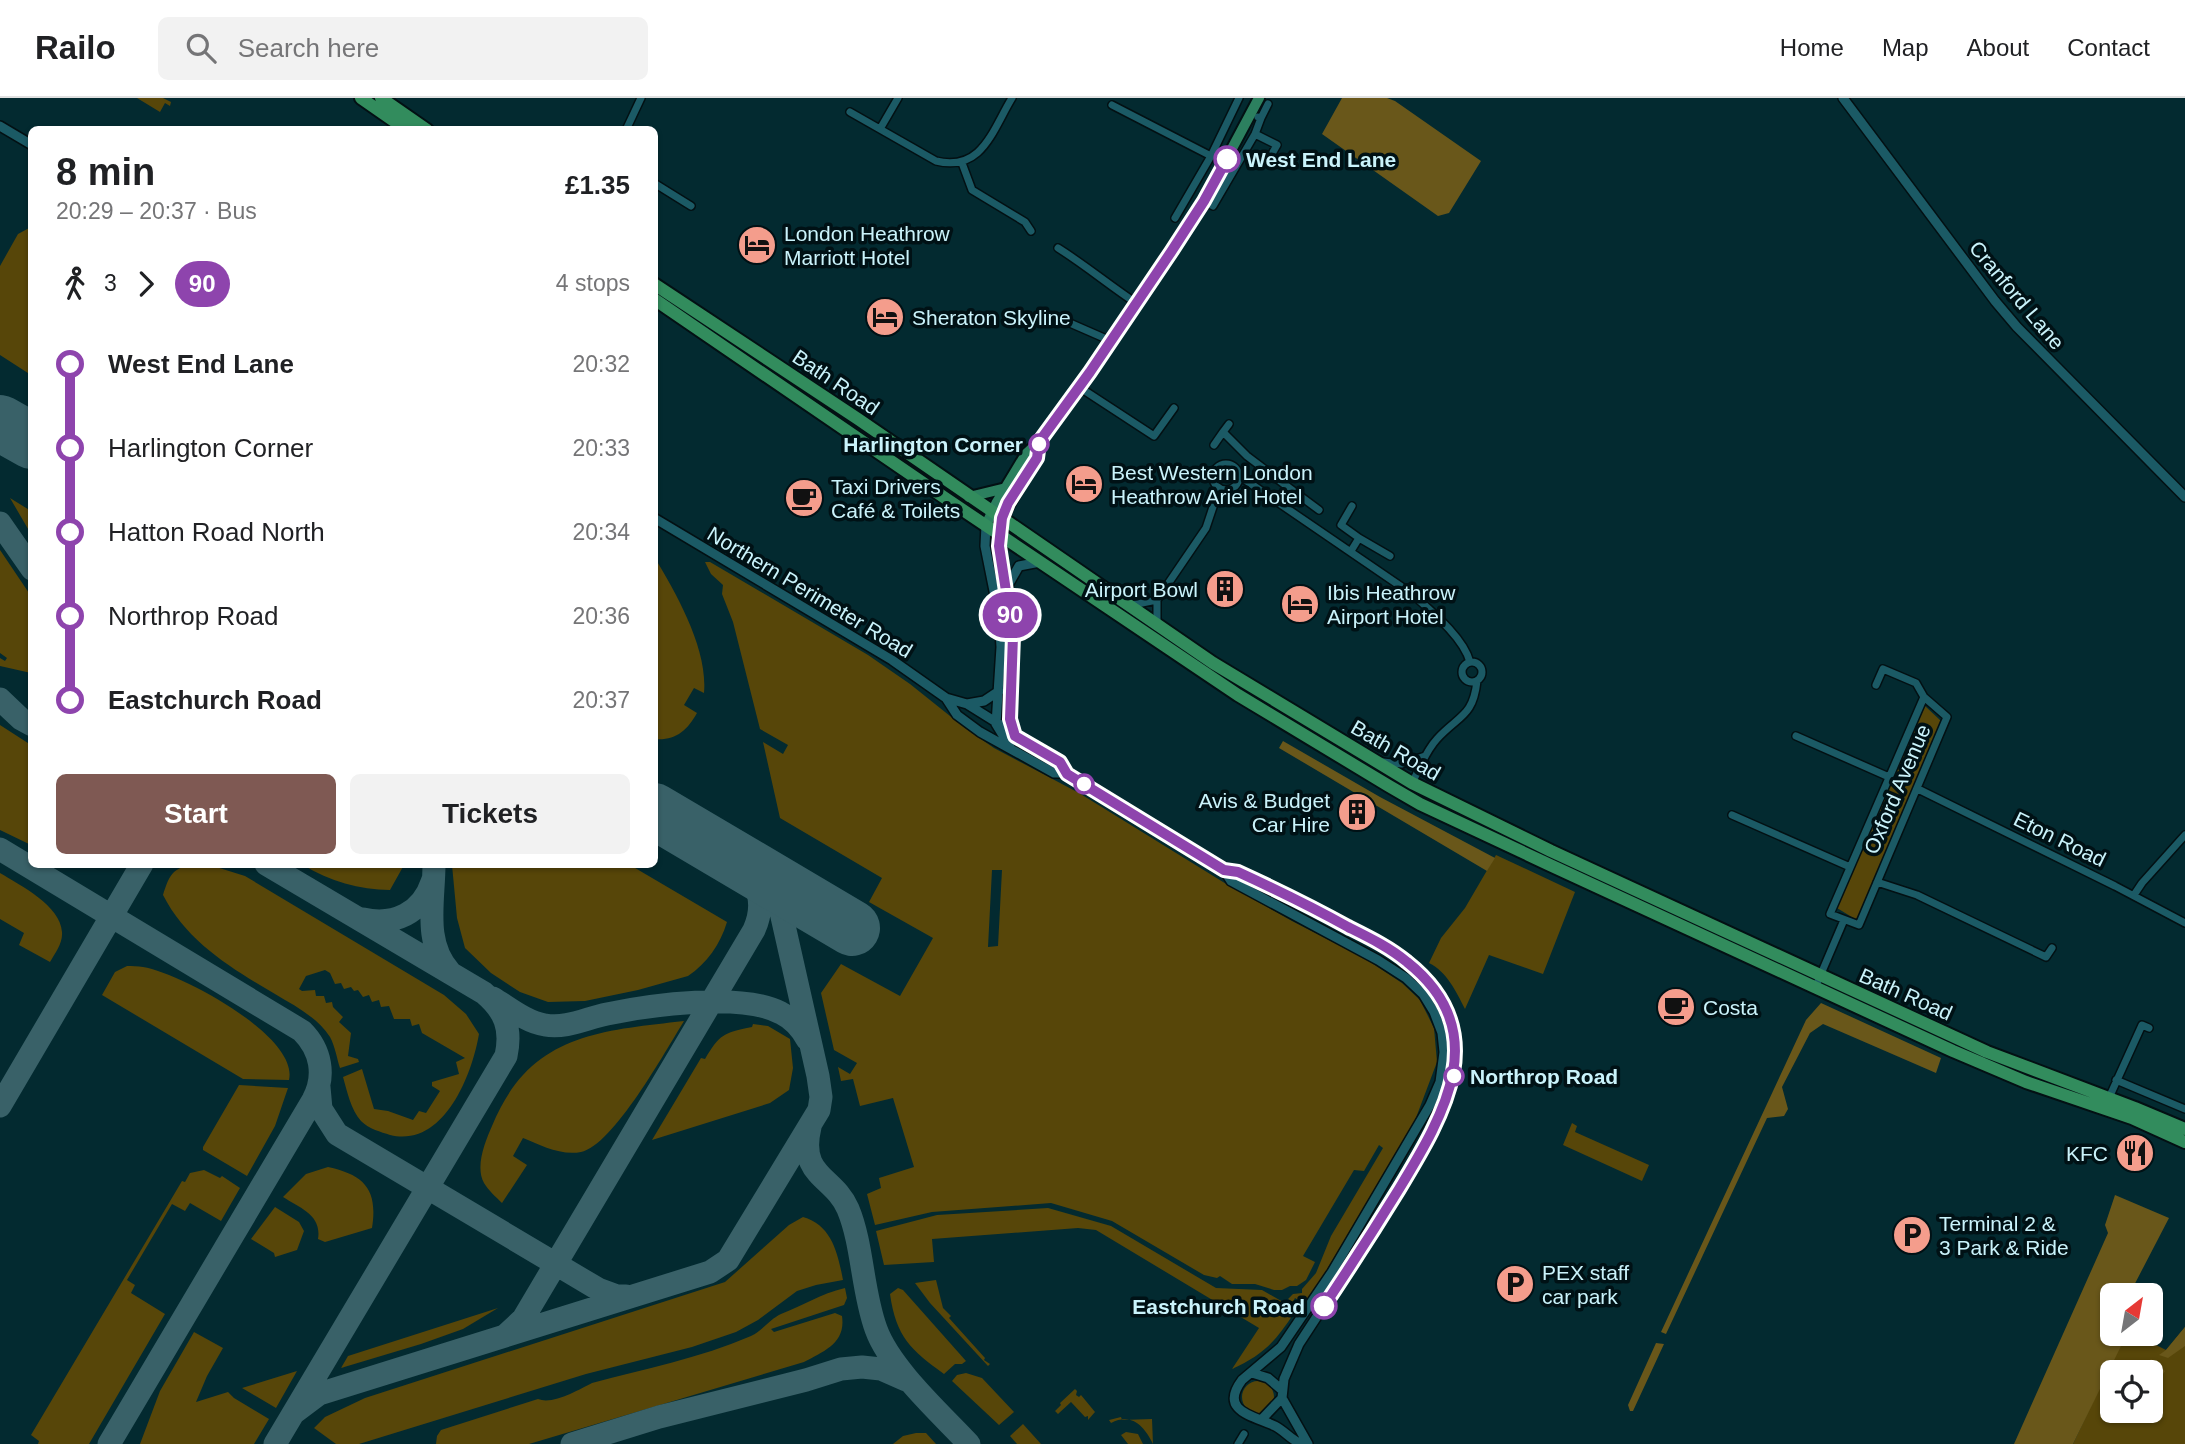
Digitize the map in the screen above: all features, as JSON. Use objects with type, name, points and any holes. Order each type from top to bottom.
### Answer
[{"type":"highway","points":[[360,98],[401,126]]},
{"type":"highway","points":[[381,98],[421,126]]},
{"type":"highway","name":"Bath Road","points":[[658,287],[848,412],[1158,627],[1375,762],[1415,779],[1551,851],[1999,1071],[2185,1129]]},
{"type":"highway","name":"Bath Road","points":[[658,302],[1238,695],[1420,804],[1550,865],[1818,982]]},
{"type":"highway","name":"Bath Road","points":[[2107,1103],[2185,1142]]},
{"type":"main road","points":[[999,534],[997,515],[1006,488],[1026,454],[1039,442],[1111,341],[1204,201],[1244,126],[1256,116],[1263,101]]},
{"type":"main road","points":[[986,525],[1008,503],[1037,458],[1039,442]]},
{"type":"main road","points":[[970,497],[1006,488]]},
{"type":"street","points":[[628,126],[641,98]]},
{"type":"street","points":[[880,129],[898,98]]},
{"type":"street","points":[[850,112],[936,161],[962,163],[970,160],[985,145],[1012,98]]},
{"type":"street","points":[[1193,218],[1178,214],[1211,156],[1239,98]]},
{"type":"street","name":"Cranford Lane","points":[[1843,98],[2002,310],[2058,371],[2185,497]]},
{"type":"street","points":[[1112,105],[1211,156]]},
{"type":"street","points":[[1204,201],[1213,206],[1255,134],[1256,116]]},
{"type":"street","points":[[1229,119],[1244,126]]},
{"type":"street","points":[[0,126],[28,143]]},
{"type":"street","points":[[1255,134],[1277,145],[1273,152]]},
{"type":"street","points":[[962,163],[972,190],[1025,222],[1031,231]]},
{"type":"street","points":[[658,179],[661,175]]},
{"type":"street","points":[[658,185],[691,206]]},
{"type":"street","points":[[1058,248],[1136,303]]},
{"type":"street","points":[[1056,317],[1111,341]]},
{"type":"street","points":[[1079,387],[1154,436],[1174,408]]},
{"type":"street","points":[[1214,445],[1229,424]]},
{"type":"street","points":[[1223,432],[1247,456],[1319,510]]},
{"type":"street","points":[[1158,627],[1157,600],[1206,528],[1219,489],[1213,478],[1219,467],[1230,466],[1238,475],[1412,594],[1458,640],[1470,662]]},
{"type":"street","points":[[1219,489],[1231,489],[1237,483],[1238,475]]},
{"type":"street","points":[[1277,502],[1288,487]]},
{"type":"street","points":[[1352,506],[1341,525],[1390,556]]},
{"type":"street","name":"Northern Perimeter Road","points":[[658,520],[892,660],[946,698],[967,704],[1060,762],[1067,774]]},
{"type":"street","points":[[986,525],[985,546],[999,616],[996,724],[1010,747]]},
{"type":"street","points":[[999,534],[1013,636],[1010,719],[1015,736]]},
{"type":"street","points":[[1351,551],[1359,538]]},
{"type":"street","points":[[1007,587],[1019,566],[1040,562]]},
{"type":"street","points":[[1127,606],[1157,600]]},
{"type":"street","points":[[1405,794],[1425,756],[1437,740],[1473,704],[1482,669],[1476,662],[1470,662],[1463,668],[1463,677],[1468,681],[1477,681]]},
{"type":"street","points":[[1876,685],[1885,665],[1916,683],[1924,697]]},
{"type":"street","points":[[967,704],[984,701],[999,691]]},
{"type":"street","name":"Oxford Avenue","points":[[1924,697],[1947,717],[1859,925],[1830,914],[1889,777],[1924,697]]},
{"type":"street","name":"Northern Perimeter Road","points":[[946,698],[957,715],[980,732],[1054,773],[1067,774],[1224,870],[1238,872],[1387,947],[1423,976],[1439,997],[1450,1019],[1456,1043],[1455,1069],[1450,1091],[1436,1125],[1380,1220],[1299,1344],[1289,1365],[1282,1394]]},
{"type":"street","points":[[980,732],[996,724],[1011,702]]},
{"type":"street","points":[[1796,736],[1889,777]]},
{"type":"street","points":[[1375,762],[1402,764],[1425,756]]},
{"type":"street","name":"Eton Road","points":[[1918,789],[2134,895],[2185,923]]},
{"type":"street","points":[[1732,815],[1850,867]]},
{"type":"street","points":[[2134,895],[2185,835]]},
{"type":"street","name":"Northern Perimeter Road","points":[[1224,870],[1231,881],[1378,960],[1415,986],[1434,1012],[1442,1032],[1444,1052],[1440,1082],[1430,1105],[1332,1272],[1291,1335],[1271,1358],[1252,1373]]},
{"type":"street","points":[[1877,882],[1917,895],[2046,957],[2052,948]]},
{"type":"street","points":[[1818,982],[1844,920]]},
{"type":"street","points":[[2107,1103],[2142,1025]]},
{"type":"street","points":[[2116,1080],[2185,1109]]},
{"type":"street","points":[[1302,1444],[1281,1429],[1244,1414],[1235,1401],[1239,1383],[1252,1373],[1268,1378],[1282,1394],[1308,1444]]},
{"type":"street","points":[[1261,1420],[1282,1394]]},
{"type":"street","points":[[1238,1444],[1244,1434]]},
{"type":"shaded area","points":[[137,98],[163,98],[171,102],[170,106],[165,103],[160,112]]},
{"type":"shaded area","points":[[1342,98],[1387,98],[1395,101],[1481,161],[1449,213],[1438,216],[1322,134]]},
{"type":"shaded area","points":[[28,229],[28,373],[0,355],[0,266],[18,234]]},
{"type":"shaded area","points":[[10,498],[28,509],[28,529]]},
{"type":"shaded area","points":[[0,550],[28,592],[28,672],[0,666],[0,658],[5,661],[7,658],[0,653]]},
{"type":"shaded area","points":[[705,562],[710,562],[868,655],[994,748],[1079,793],[1223,882],[1364,958],[1402,983],[1420,1000],[1434,1028],[1437,1062],[1414,1123],[1307,1303],[1295,1298],[1293,1302],[1288,1299],[1293,1294],[1302,1293],[1302,1289],[1316,1273],[1331,1236],[1383,1148],[1379,1145],[1364,1171],[1354,1170],[1303,1256],[1315,1262],[1306,1280],[1282,1290],[1255,1284],[1232,1284],[1220,1276],[1217,1278],[1204,1275],[1112,1221],[1051,1203],[932,1212],[875,1225],[867,1194],[881,1188],[879,1178],[914,1167],[893,1098],[860,1106],[853,1079],[841,1081],[838,1067],[850,1074],[857,1063],[834,1050],[821,993],[841,964],[900,996],[933,938],[869,902],[882,878],[780,818],[763,742],[783,754],[788,745],[760,729],[733,622],[722,594],[723,585],[711,574]],"holes":[[[992,870],[1002,870],[998,946],[988,947]]]},
{"type":"shaded area","points":[[658,563],[689,623],[704,676],[704,693],[694,688],[684,705],[697,713],[693,719],[680,734],[658,739]]},
{"type":"shaded area","points":[[1925,706],[1941,724],[1858,918],[1855,919],[1837,908]]},
{"type":"shaded area","points":[[0,725],[28,743],[28,844],[0,830]]},
{"type":"shaded area","points":[[1283,741],[1380,797],[1495,858],[1487,871],[1279,748]]},
{"type":"shaded area","points":[[1496,855],[1575,892],[1543,974],[1489,955],[1465,1009],[1446,977],[1429,963],[1441,938],[1465,908]]},
{"type":"shaded area","points":[[181,868],[219,868],[245,876],[444,995],[466,1014],[479,1034],[475,1051],[462,1087],[440,1120],[426,1130],[409,1136],[390,1135],[375,1130],[358,1117],[343,1077],[362,1069],[374,1109],[413,1120],[419,1111],[426,1113],[440,1091],[432,1086],[432,1082],[459,1074],[456,1062],[465,1058],[422,1033],[419,1024],[412,1026],[410,1019],[394,1019],[389,1006],[381,1007],[379,1000],[372,1002],[369,995],[363,997],[358,990],[354,991],[351,987],[344,989],[341,983],[335,984],[330,973],[325,970],[306,976],[299,989],[315,990],[316,996],[324,996],[326,1003],[332,1002],[333,1007],[343,1017],[339,1022],[351,1033],[348,1056],[358,1059],[359,1062],[340,1068],[332,1041],[319,1024],[211,952],[184,927],[163,895],[167,883]]},
{"type":"shaded area","points":[[309,868],[402,868],[390,890],[345,884]]},
{"type":"shaded area","points":[[452,868],[635,868],[727,922],[712,953],[688,976],[585,1001],[548,1002],[520,992],[491,973],[465,948],[457,918]]},
{"type":"shaded area","points":[[0,873],[38,897],[60,922],[61,940],[50,962],[19,945],[24,933],[0,919]]},
{"type":"shaded area","points":[[127,966],[143,967],[183,981],[234,1009],[276,1045],[287,1063],[289,1080],[243,1079],[102,995],[115,972]]},
{"type":"shaded area","points":[[1821,1003],[1941,1058],[1936,1073],[1823,1024],[1810,1033],[1782,1087],[1788,1109],[1784,1116],[1767,1118],[1666,1334],[1661,1332],[1806,1020]]},
{"type":"shaded area","points":[[684,1021],[623,1116],[594,1146],[573,1153],[551,1149],[523,1138],[513,1156],[527,1165],[502,1203],[490,1191],[481,1177],[480,1170],[484,1147],[507,1096],[525,1073],[546,1055],[569,1043],[622,1029]]},
{"type":"shaded area","points":[[753,1024],[768,1026],[790,1039],[793,1068],[789,1090],[770,1103],[652,1140],[701,1058],[705,1059],[723,1036],[752,1027]]},
{"type":"shaded area","points":[[239,1085],[288,1088],[275,1126],[247,1176],[203,1150]]},
{"type":"shaded area","points":[[1572,1123],[1577,1126],[1575,1132],[1649,1165],[1642,1181],[1563,1145]]},
{"type":"shaded area","points":[[328,1167],[351,1175],[366,1186],[373,1204],[372,1228],[325,1242],[318,1239],[317,1224],[313,1218],[283,1197],[306,1174]]},
{"type":"shaded area","points":[[204,1170],[220,1178],[222,1176],[240,1188],[221,1221],[190,1203],[185,1211],[172,1204],[127,1280],[135,1285],[131,1293],[165,1314],[89,1444],[38,1444],[39,1441],[31,1435],[182,1181],[185,1182],[190,1173]]},
{"type":"shaded area","points":[[2115,1195],[2169,1218],[2135,1283],[2100,1283],[2100,1346],[2121,1346],[2114,1360],[2100,1360],[2100,1389],[2073,1444],[2014,1444],[2108,1233],[2105,1225]]},
{"type":"shaded area","points":[[275,1207],[299,1222],[304,1231],[297,1250],[275,1257],[274,1253],[251,1239]]},
{"type":"shaded area","points":[[1048,1208],[1111,1226],[1216,1288],[1262,1290],[1283,1302],[1294,1313],[1268,1346],[1232,1369],[1259,1328],[1096,1230],[1078,1228],[932,1239],[934,1262],[884,1265],[876,1231],[937,1215]]},
{"type":"shaded area","points":[[803,1217],[813,1221],[827,1234],[836,1251],[843,1280],[797,1291],[758,1320],[736,1332],[692,1347],[586,1374],[359,1444],[336,1444],[314,1428],[325,1417],[365,1398],[725,1282],[789,1225]]},
{"type":"shaded area","points":[[936,1280],[943,1308],[951,1316],[949,1318],[990,1364],[988,1366],[915,1283]]},
{"type":"shaded area","points":[[845,1288],[847,1298],[844,1305],[771,1329],[774,1332],[835,1313],[842,1316],[841,1333],[837,1340],[826,1350],[804,1362],[529,1444],[436,1444],[441,1430],[538,1399],[558,1398],[592,1383],[732,1344],[755,1334],[781,1314]]},
{"type":"shaded area","points":[[898,1288],[903,1290],[966,1361],[955,1364],[944,1374],[914,1349],[896,1321],[890,1294]]},
{"type":"shaded area","points":[[498,1308],[463,1329],[341,1368],[348,1356]]},
{"type":"shaded area","points":[[2185,1327],[2185,1444],[2073,1444],[2100,1387],[2100,1423],[2163,1423],[2163,1360],[2113,1360],[2119,1346],[2158,1346],[2166,1350]]},
{"type":"shaded area","points":[[2185,1327],[2185,1346],[2168,1358],[2159,1355],[2166,1350]]},
{"type":"shaded area","points":[[194,1332],[223,1348],[196,1402],[228,1392],[269,1419],[254,1444],[140,1444],[160,1391]]},
{"type":"shaded area","points":[[1656,1343],[1664,1344],[1633,1411],[1630,1411],[1628,1405]]},
{"type":"shaded area","points":[[297,1371],[276,1408],[242,1388]]},
{"type":"shaded area","points":[[966,1373],[982,1378],[1014,1412],[999,1425],[952,1381],[957,1375]]},
{"type":"shaded area","points":[[1258,1381],[1269,1386],[1274,1397],[1269,1408],[1258,1413],[1247,1408],[1242,1397],[1247,1386]]},
{"type":"shaded area","points":[[1075,1389],[1076,1395],[1081,1395],[1095,1412],[1088,1420],[1088,1416],[1085,1417],[1071,1402],[1058,1414],[1055,1411]]},
{"type":"shaded area","points":[[1121,1417],[1122,1420],[1111,1423],[1109,1420]]},
{"type":"shaded area","points":[[1152,1419],[1153,1444],[1142,1427],[1128,1420]]},
{"type":"shaded area","points":[[1023,1424],[1041,1444],[1017,1444],[1010,1436]]},
{"type":"shaded area","points":[[1126,1432],[1138,1434],[1143,1444],[1128,1444],[1121,1435]]},
{"type":"shaded area","points":[[926,1433],[936,1444],[893,1444],[903,1436]]},
{"type":"taxiway","points":[[0,523],[28,563]]},
{"type":"taxiway","points":[[0,699],[28,723]]},
{"type":"taxiway","points":[[0,849],[28,866]]},
{"type":"taxiway","points":[[507,1334],[523,1319],[754,930],[760,902],[756,885],[740,862]]},
{"type":"taxiway","points":[[32,868],[302,1031],[314,1046],[320,1064],[319,1082],[313,1100],[109,1444]]},
{"type":"taxiway","points":[[0,1106],[140,868]]},
{"type":"taxiway","points":[[273,868],[484,993],[502,1013],[508,1037],[506,1056],[275,1444]]},
{"type":"taxiway","points":[[434,868],[433,935],[436,948],[450,972]]},
{"type":"taxiway","points":[[295,1412],[319,1394],[710,1272],[728,1260],[819,1110],[821,1097],[778,899],[772,886],[759,873]]},
{"type":"taxiway","points":[[363,919],[385,921],[405,915],[421,902],[432,882]]},
{"type":"taxiway","points":[[493,998],[531,1021],[553,1026],[671,1004],[743,1003],[785,1015],[807,1039]]},
{"type":"taxiway","points":[[319,1087],[321,1109],[337,1134],[598,1289],[617,1296],[626,1296]]},
{"type":"taxiway","points":[[810,1127],[809,1156],[813,1166],[842,1198],[848,1209],[857,1238],[871,1314],[883,1344],[917,1390],[969,1444]]},
{"type":"taxiway","points":[[572,1444],[659,1417],[841,1369],[881,1369],[906,1380]]},
{"type":"runway","points":[[0,423],[28,439]]},
{"type":"runway","points":[[658,813],[852,928]]},
{"type":"bus line","name":"90","points":[[1227,159],[1171,252],[1039,442],[1037,458],[1008,503],[1002,518],[999,534],[1000,554],[1013,636],[1010,719],[1015,736],[1060,762],[1067,774],[1224,870],[1238,872],[1387,947],[1416,969],[1432,986],[1445,1007],[1456,1043],[1455,1069],[1444,1109],[1408,1175],[1324,1306]]},
{"type":"place","name":"West End Lane","points":[[1227,159]]},
{"type":"place","name":"London Heathrow Marriott Hotel","points":[[757,245]]},
{"type":"place","name":"Sheraton Skyline","points":[[885,317]]},
{"type":"place","name":"Harlington Corner","points":[[1039,444]]},
{"type":"place","name":"Best Western London Heathrow Ariel Hotel","points":[[1084,484]]},
{"type":"place","name":"Taxi Drivers Café & Toilets","points":[[804,498]]},
{"type":"place","name":"Airport Bowl","points":[[1225,589]]},
{"type":"place","name":"Ibis Heathrow Airport Hotel","points":[[1300,604]]},
{"type":"place","name":"Avis & Budget Car Hire","points":[[1357,812]]},
{"type":"place","name":"Costa","points":[[1676,1007]]},
{"type":"place","name":"Northrop Road","points":[[1454,1076]]},
{"type":"place","name":"KFC","points":[[2135,1153]]},
{"type":"place","name":"Terminal 2 & 3 Park & Ride","points":[[1912,1235]]},
{"type":"place","name":"PEX staff car park","points":[[1515,1284]]},
{"type":"place","name":"Eastchurch Road","points":[[1324,1306]]}]
